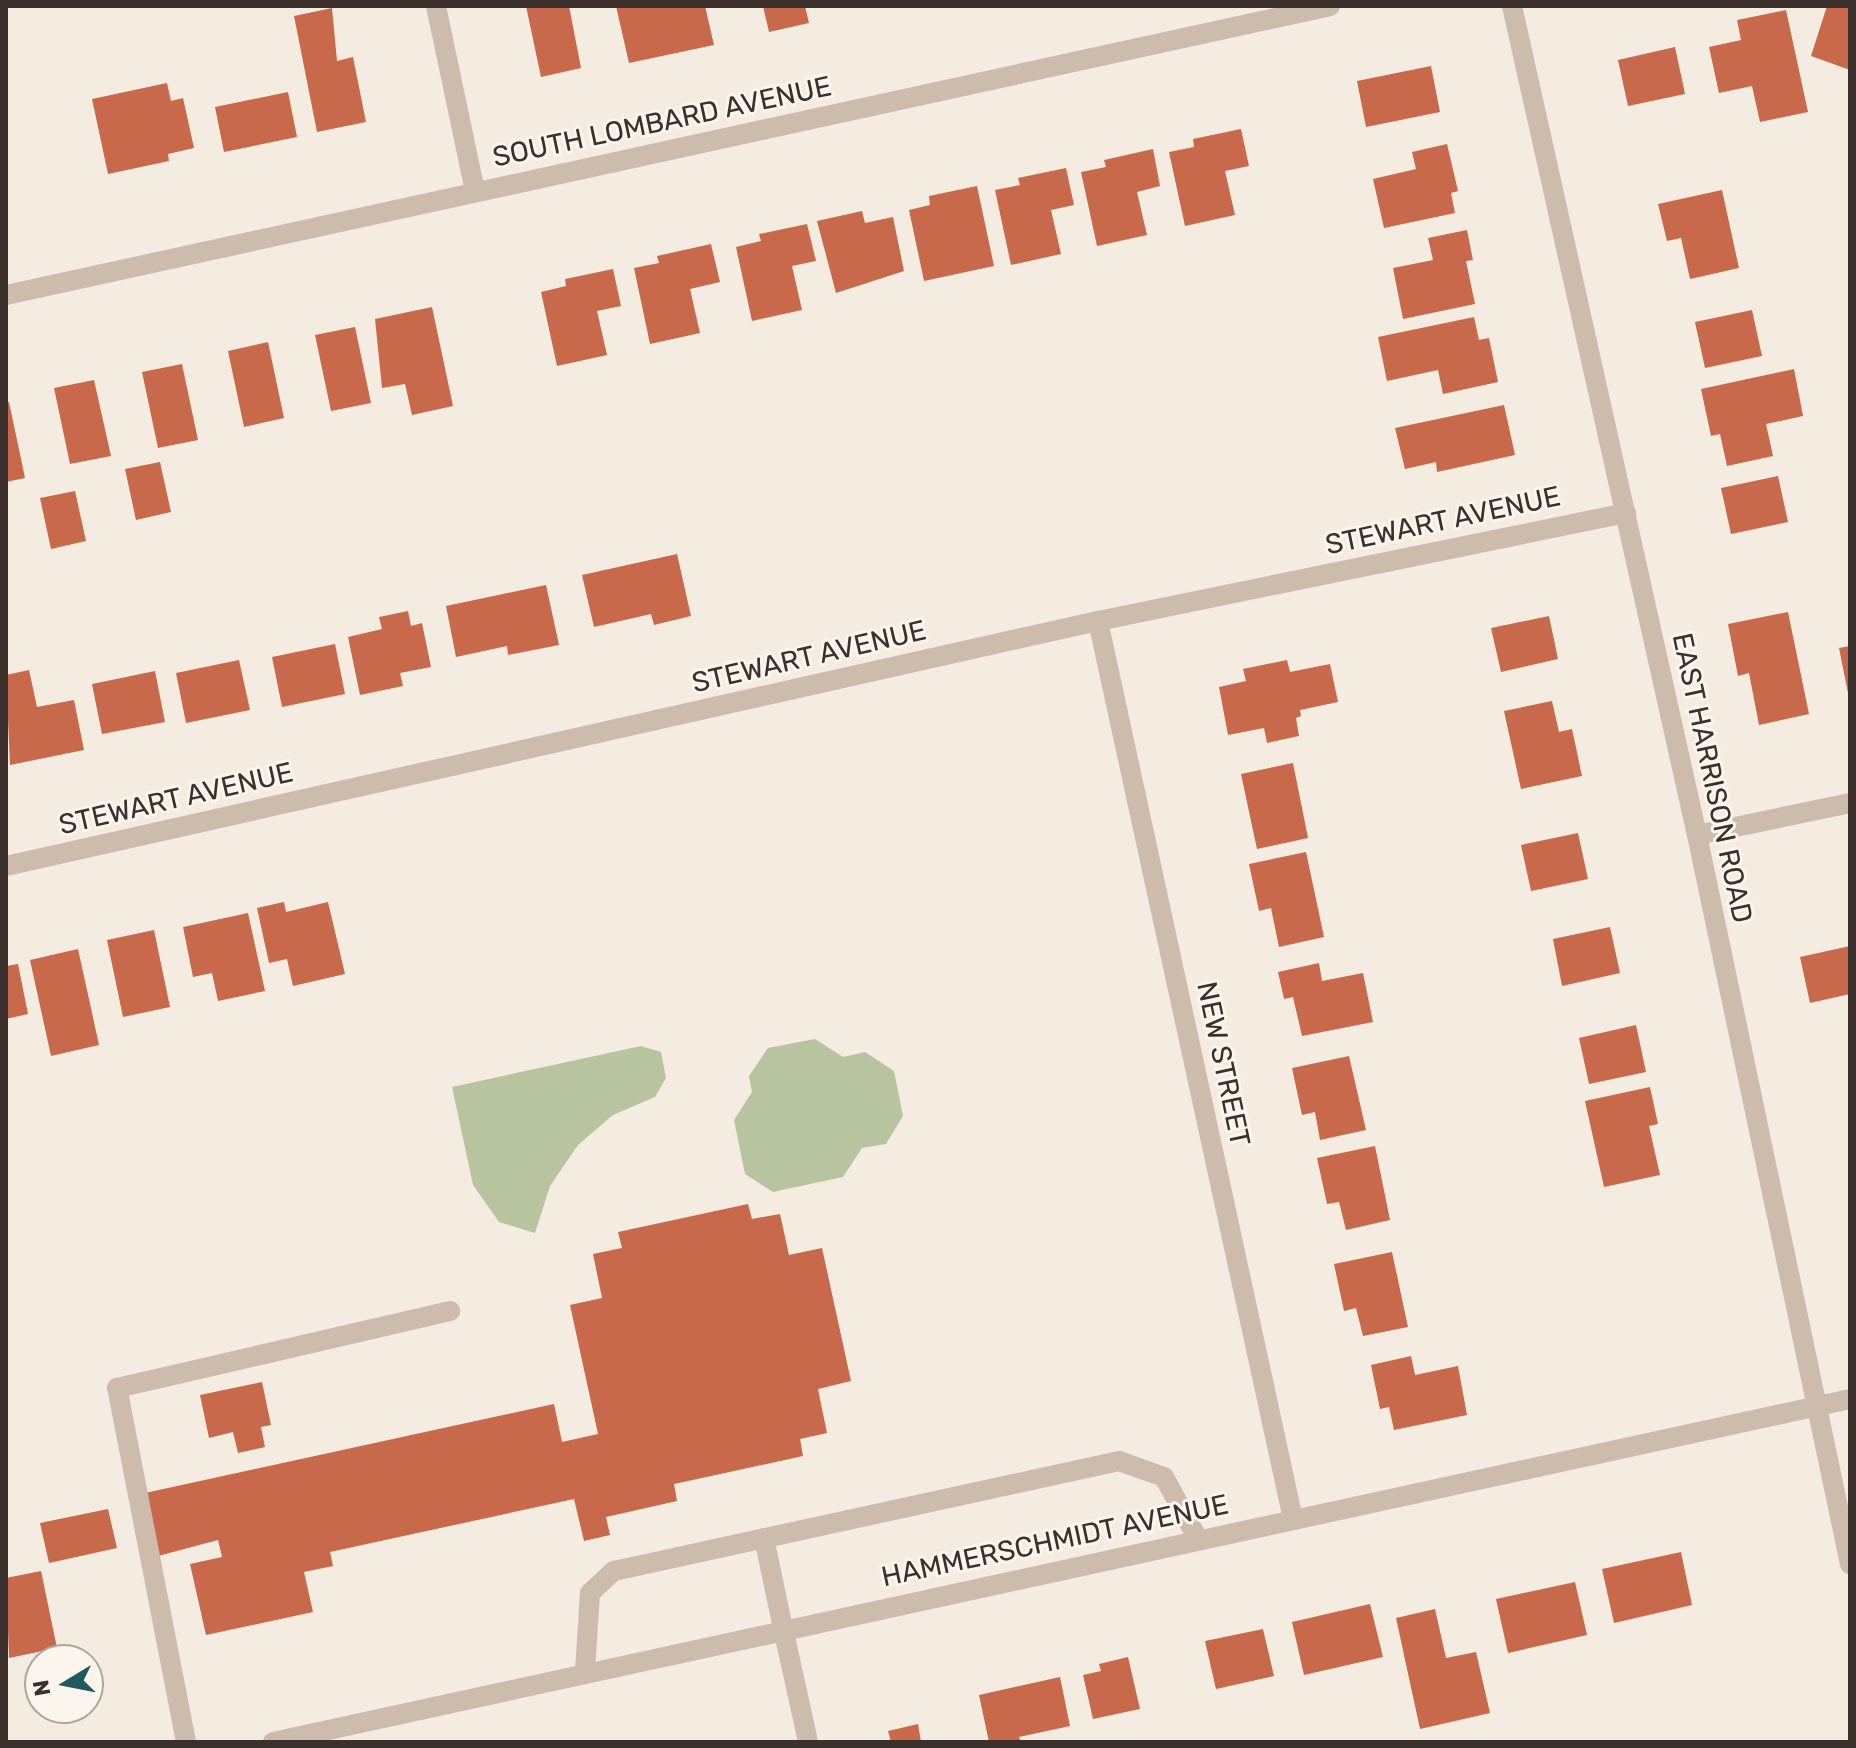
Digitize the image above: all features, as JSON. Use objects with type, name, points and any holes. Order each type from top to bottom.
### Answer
[{"type":"street","points":[[436,6],[475,191]]},
{"type":"street","name":"SOUTH LOMBARD AVENUE","points":[[6,295],[1330,6]]},
{"type":"street","name":"EAST HARRISON ROAD","points":[[1512,6],[1697,835],[1850,1564]]},
{"type":"street","name":"STEWART AVENUE","points":[[6,866],[1098,621],[1626,513]]},
{"type":"street","name":"NEW STREET","points":[[1098,621],[1293,1519]]},
{"type":"street","points":[[1697,835],[1850,803]]},
{"type":"street","points":[[186,1742],[117,1388],[450,1311]]},
{"type":"street","name":"HAMMERSCHMIDT AVENUE","points":[[273,1742],[783,1628],[1850,1399]]},
{"type":"street","points":[[585,1672],[590,1593],[614,1571],[764,1538],[1119,1461],[1164,1477],[1198,1539]]},
{"type":"street","points":[[764,1538],[808,1742]]},
{"type":"green space","points":[[815,1039],[843,1057],[865,1052],[894,1071],[903,1116],[886,1144],[862,1148],[843,1177],[773,1192],[745,1174],[734,1120],[752,1092],[749,1076],[768,1048]]},
{"type":"green space","points":[[641,1046],[661,1052],[666,1078],[655,1097],[613,1115],[578,1145],[550,1186],[535,1233],[499,1222],[473,1185],[452,1087]]},
{"type":"building","points":[[526,6],[569,6],[581,68],[541,77]]},
{"type":"building","points":[[616,6],[705,6],[714,45],[629,63]]},
{"type":"building","points":[[763,6],[805,6],[809,23],[769,32]]},
{"type":"building","points":[[1827,6],[1850,6],[1850,70],[1811,56]]},
{"type":"building","points":[[332,8],[337,61],[353,57],[366,122],[317,132],[294,16]]},
{"type":"building","points":[[1786,10],[1808,112],[1760,122],[1752,86],[1719,93],[1709,47],[1741,40],[1737,20]]},
{"type":"building","points":[[1675,47],[1685,94],[1628,106],[1618,60]]},
{"type":"building","points":[[1431,66],[1440,112],[1366,127],[1357,81]]},
{"type":"building","points":[[167,83],[171,101],[183,98],[194,148],[168,154],[169,161],[108,174],[92,99]]},
{"type":"building","points":[[288,92],[297,137],[224,152],[215,107]]},
{"type":"building","points":[[1241,129],[1249,166],[1225,171],[1235,215],[1185,226],[1169,152],[1194,147],[1193,139]]},
{"type":"building","points":[[1447,144],[1458,191],[1451,193],[1455,213],[1384,228],[1373,179],[1416,169],[1412,152]]},
{"type":"building","points":[[1153,149],[1160,186],[1137,192],[1147,235],[1097,246],[1081,172],[1106,167],[1104,160]]},
{"type":"building","points":[[1066,168],[1074,205],[1051,210],[1061,254],[1011,265],[995,190],[1020,185],[1018,178]]},
{"type":"building","points":[[977,186],[994,266],[924,281],[909,210],[930,205],[929,196]]},
{"type":"building","points":[[1722,190],[1739,268],[1690,279],[1681,238],[1667,241],[1658,204]]},
{"type":"building","points":[[862,211],[865,223],[893,217],[904,271],[836,293],[817,221]]},
{"type":"building","points":[[807,224],[816,261],[792,266],[802,310],[752,321],[736,247],[761,241],[759,234]]},
{"type":"building","points":[[1467,230],[1473,260],[1466,261],[1475,304],[1403,319],[1393,268],[1433,260],[1428,238]]},
{"type":"building","points":[[711,244],[720,282],[690,289],[700,333],[650,344],[634,268],[659,263],[657,256]]},
{"type":"building","points":[[613,269],[621,306],[597,311],[607,355],[557,366],[541,292],[566,286],[565,279]]},
{"type":"building","points":[[432,307],[453,406],[412,415],[405,384],[382,388],[375,319]]},
{"type":"building","points":[[1752,310],[1762,356],[1705,368],[1695,322]]},
{"type":"building","points":[[1474,317],[1479,340],[1489,338],[1498,382],[1443,394],[1438,370],[1387,381],[1378,337]]},
{"type":"building","points":[[355,327],[371,403],[331,411],[315,335]]},
{"type":"building","points":[[268,342],[284,418],[244,427],[228,351]]},
{"type":"building","points":[[182,364],[198,440],[158,448],[142,372]]},
{"type":"building","points":[[1794,369],[1803,416],[1766,424],[1773,456],[1727,466],[1720,434],[1711,436],[1701,389]]},
{"type":"building","points":[[94,380],[111,456],[70,464],[54,388]]},
{"type":"building","points":[[9,402],[25,478],[6,482],[6,403]]},
{"type":"building","points":[[1504,405],[1515,455],[1437,472],[1436,462],[1405,469],[1395,428]]},
{"type":"building","points":[[160,462],[171,512],[136,520],[125,469]]},
{"type":"building","points":[[1778,476],[1788,522],[1731,534],[1721,488]]},
{"type":"building","points":[[75,491],[86,541],[51,549],[40,498]]},
{"type":"building","points":[[677,554],[691,616],[654,625],[651,614],[594,627],[582,575]]},
{"type":"building","points":[[546,585],[559,645],[508,655],[507,646],[456,657],[446,606]]},
{"type":"building","points":[[408,611],[411,626],[422,623],[431,667],[400,673],[403,686],[360,695],[348,637],[382,629],[379,617]]},
{"type":"building","points":[[1788,612],[1809,714],[1759,725],[1749,673],[1738,676],[1728,624]]},
{"type":"building","points":[[1549,616],[1558,659],[1501,672],[1491,628]]},
{"type":"building","points":[[335,644],[345,694],[282,707],[272,657]]},
{"type":"building","points":[[1850,646],[1850,698],[1849,698],[1839,648]]},
{"type":"building","points":[[239,660],[250,710],[186,723],[176,673]]},
{"type":"building","points":[[1287,660],[1290,672],[1330,664],[1338,702],[1300,710],[1301,716],[1296,718],[1299,736],[1267,743],[1264,728],[1228,735],[1219,687],[1246,681],[1243,669]]},
{"type":"building","points":[[29,670],[37,707],[74,700],[84,750],[10,765],[6,675]]},
{"type":"building","points":[[155,671],[165,722],[102,734],[92,684]]},
{"type":"building","points":[[1552,701],[1559,732],[1572,729],[1582,776],[1521,789],[1504,711]]},
{"type":"building","points":[[1293,763],[1308,838],[1257,849],[1241,774]]},
{"type":"building","points":[[1578,833],[1588,879],[1531,891],[1521,845]]},
{"type":"building","points":[[1306,852],[1324,937],[1279,947],[1271,908],[1259,911],[1249,864]]},
{"type":"building","points":[[284,902],[286,912],[328,902],[345,974],[293,986],[287,959],[269,963],[257,908]]},
{"type":"building","points":[[248,913],[265,991],[218,1001],[212,973],[193,977],[183,927]]},
{"type":"building","points":[[1610,927],[1620,973],[1562,986],[1553,939]]},
{"type":"building","points":[[154,930],[170,1007],[123,1017],[107,940]]},
{"type":"building","points":[[1850,946],[1850,994],[1810,1003],[1800,957]]},
{"type":"building","points":[[78,949],[99,1045],[51,1056],[30,960]]},
{"type":"building","points":[[1319,963],[1322,981],[1363,973],[1373,1022],[1302,1036],[1293,997],[1284,999],[1278,972]]},
{"type":"building","points":[[18,964],[28,1014],[6,1019],[6,966]]},
{"type":"building","points":[[1636,1025],[1646,1072],[1589,1084],[1579,1038]]},
{"type":"building","points":[[1349,1056],[1366,1130],[1320,1140],[1315,1112],[1302,1115],[1292,1068]]},
{"type":"building","points":[[1650,1087],[1658,1124],[1649,1126],[1660,1175],[1604,1187],[1585,1101]]},
{"type":"building","points":[[1375,1146],[1390,1220],[1346,1230],[1339,1202],[1327,1204],[1317,1158]]},
{"type":"building","points":[[748,1204],[752,1219],[780,1214],[789,1255],[822,1248],[851,1381],[818,1389],[827,1433],[800,1439],[803,1456],[674,1484],[677,1501],[606,1517],[610,1535],[584,1541],[574,1499],[330,1552],[333,1566],[304,1572],[313,1612],[206,1635],[190,1564],[222,1557],[218,1540],[158,1556],[145,1493],[554,1404],[562,1442],[598,1434],[570,1305],[602,1298],[593,1254],[622,1248],[618,1232]]},
{"type":"building","points":[[1392,1252],[1408,1327],[1363,1336],[1356,1308],[1344,1311],[1334,1264]]},
{"type":"building","points":[[1411,1356],[1415,1375],[1458,1366],[1467,1415],[1394,1430],[1389,1407],[1380,1409],[1371,1365]]},
{"type":"building","points":[[262,1382],[271,1425],[261,1427],[265,1447],[238,1453],[233,1432],[209,1438],[200,1395]]},
{"type":"building","points":[[108,1509],[117,1548],[49,1563],[40,1523]]},
{"type":"building","points":[[1681,1552],[1692,1605],[1614,1623],[1602,1569]]},
{"type":"building","points":[[41,1571],[56,1644],[24,1644],[24,1655],[9,1658],[6,1578]]},
{"type":"building","points":[[1575,1582],[1587,1635],[1508,1653],[1496,1599]]},
{"type":"building","points":[[1370,1604],[1383,1657],[1304,1675],[1292,1622]]},
{"type":"building","points":[[1435,1609],[1446,1658],[1476,1652],[1490,1713],[1420,1729],[1396,1618]]},
{"type":"building","points":[[1263,1629],[1274,1676],[1216,1689],[1205,1641]]},
{"type":"building","points":[[1128,1657],[1140,1709],[1093,1719],[1083,1675],[1101,1671],[1099,1664]]},
{"type":"building","points":[[1060,1677],[1070,1726],[1019,1737],[1021,1742],[989,1742],[979,1695]]},
{"type":"building","points":[[918,1724],[921,1742],[891,1742],[888,1731]]}]
